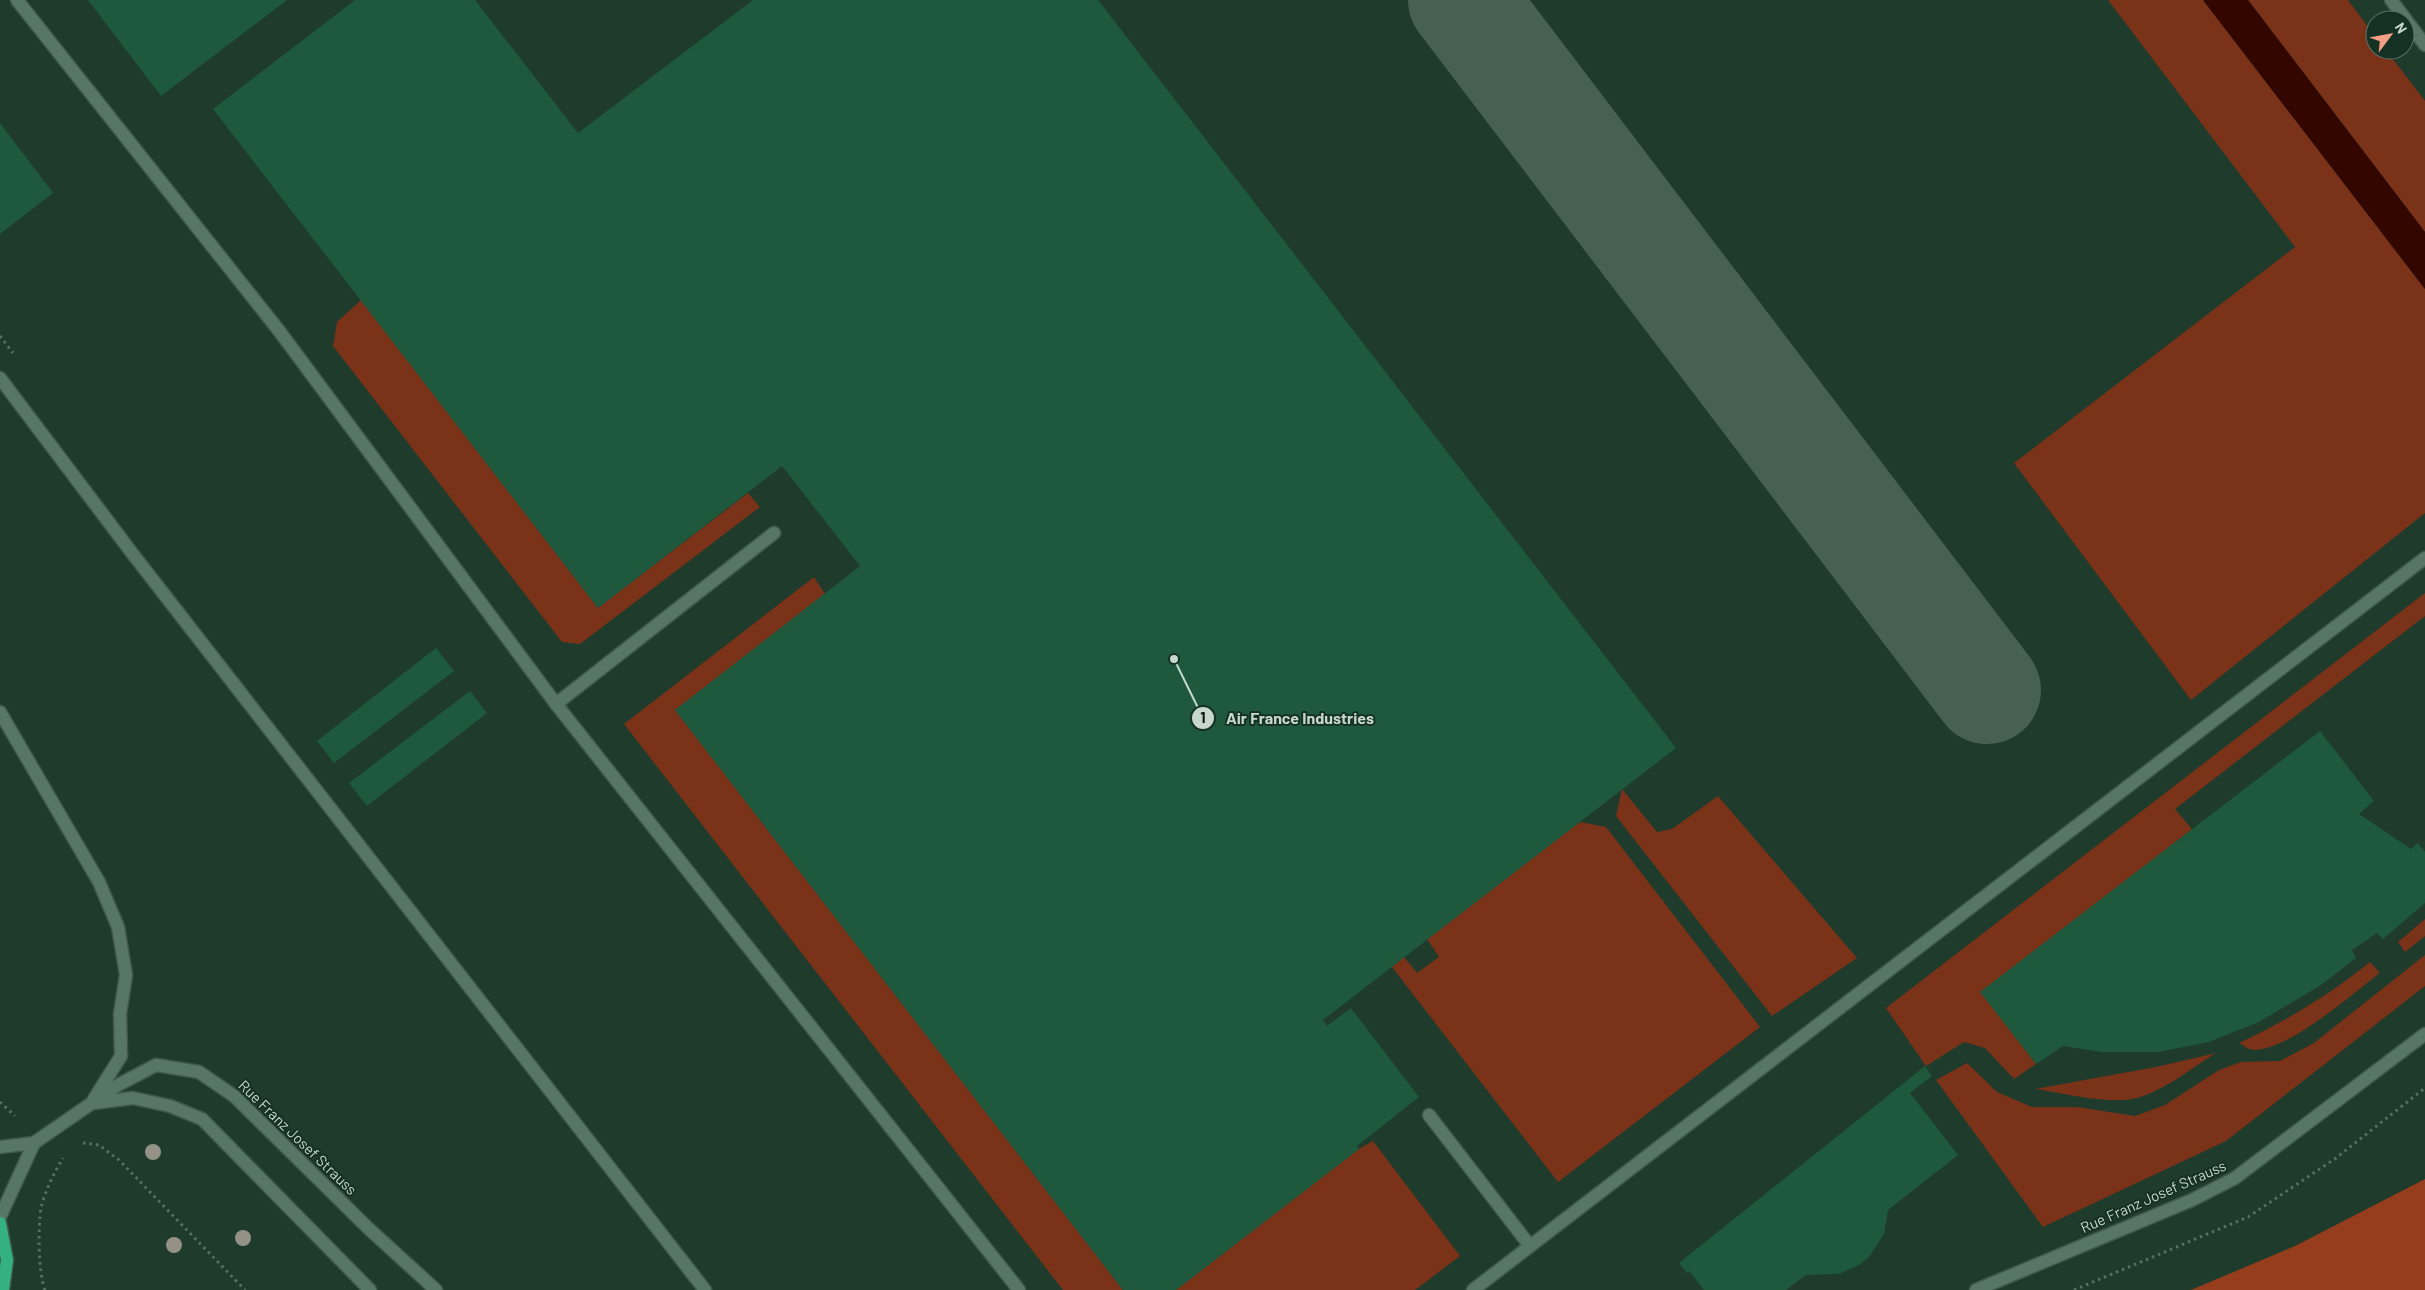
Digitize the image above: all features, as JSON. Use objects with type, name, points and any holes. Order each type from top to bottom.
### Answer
[{"type":"main road","points":[[0,1223],[7,1260],[3,1290]]},
{"type":"street","points":[[17,0],[280,332],[556,704],[1018,1290]]},
{"type":"street","points":[[2391,0],[2425,45]]},
{"type":"street","points":[[0,378],[132,553],[489,1013],[561,1102],[705,1290]]},
{"type":"street","points":[[556,704],[774,533]]},
{"type":"street","points":[[1473,1290],[2425,558]]},
{"type":"street","points":[[0,712],[99,882],[118,928],[126,974],[120,1014],[121,1056],[92,1104]]},
{"type":"street","name":"Rue Franz Josef Strauss","points":[[1976,1290],[2192,1200],[2235,1178],[2425,1034]]},
{"type":"street","name":"Rue Franz Josef Strauss","points":[[0,1147],[34,1143],[118,1085],[156,1065],[199,1072],[234,1096],[368,1228],[436,1290]]},
{"type":"street","name":"Rue Franz Josef Strauss","points":[[92,1104],[132,1098],[170,1106],[202,1119],[370,1290]]},
{"type":"street","points":[[1429,1115],[1530,1246]]},
{"type":"street","points":[[0,1218],[34,1143]]},
{"type":"path","points":[[2074,1290],[2248,1217],[2336,1158],[2425,1088]]},
{"type":"path","points":[[0,1102],[15,1116]]},
{"type":"path","points":[[79,1143],[99,1145],[119,1160],[245,1290]]},
{"type":"path","points":[[45,1290],[40,1250],[41,1209],[55,1171],[65,1155]]},
{"type":"shaded area","points":[[2108,0],[2203,0],[2425,289],[2425,513],[2191,700],[2014,463],[2295,247]]},
{"type":"shaded area","points":[[2203,0],[2248,0],[2425,232],[2425,289]]},
{"type":"shaded area","points":[[2248,0],[2348,0],[2365,23],[2365,60],[2394,60],[2425,101],[2425,232]]},
{"type":"shaded area","points":[[361,300],[598,608],[748,493],[760,507],[580,644],[562,642],[333,346],[337,322]]},
{"type":"shaded area","points":[[814,577],[825,594],[675,710],[1123,1290],[1063,1290],[624,724]]},
{"type":"shaded area","points":[[2425,593],[2425,616],[2175,809],[2192,829],[1981,992],[2036,1064],[2014,1079],[1985,1048],[1964,1042],[1926,1066],[1886,1008]]},
{"type":"shaded area","points":[[1622,789],[1657,832],[1672,829],[1718,796],[1857,958],[1772,1016],[1616,816]]},
{"type":"shaded area","points":[[1580,822],[1606,827],[1760,1027],[1558,1182],[1392,967],[1404,957],[1417,973],[1439,957],[1427,939]]},
{"type":"shaded area","points":[[2425,919],[2425,936],[2405,952],[2398,942]]},
{"type":"shaded area","points":[[2425,955],[2425,986],[2226,1141],[2043,1227],[1936,1080],[1967,1063],[1997,1092],[2032,1107],[2077,1107],[2135,1116],[2165,1105],[2219,1070],[2241,1062],[2280,1061],[2314,1043]]},
{"type":"shaded area","points":[[2370,962],[2380,973],[2298,1034],[2263,1049],[2249,1049],[2239,1043],[2307,1007],[2339,986]]},
{"type":"shaded area","points":[[2216,1053],[2162,1088],[2132,1099],[2104,1100],[2035,1089],[2156,1067]]},
{"type":"shaded area","points":[[1373,1141],[1460,1256],[1415,1290],[1176,1290],[1359,1149]]},
{"type":"shaded area","points":[[2425,1179],[2425,1290],[2191,1290],[2295,1246]]},
{"type":"building","points":[[88,0],[287,0],[161,96]]},
{"type":"building","points":[[355,0],[475,0],[578,133],[753,0],[1098,0],[1676,748],[1323,1020],[1327,1026],[1351,1008],[1419,1097],[1357,1146],[1359,1149],[1176,1290],[1123,1290],[675,710],[860,566],[782,466],[598,608],[213,109]]},
{"type":"building","points":[[0,123],[53,193],[0,234]]},
{"type":"building","points":[[436,648],[454,671],[334,763],[317,741]]},
{"type":"building","points":[[470,691],[487,713],[367,806],[349,783]]},
{"type":"building","points":[[2320,731],[2374,801],[2359,814],[2411,849],[2418,843],[2425,852],[2425,903],[2383,939],[2377,933],[2352,950],[2356,958],[2321,985],[2259,1022],[2209,1042],[2158,1052],[2102,1052],[2063,1046],[2036,1064],[1980,992]]},
{"type":"building","points":[[1925,1066],[1932,1076],[1910,1093],[1958,1155],[1888,1210],[1884,1234],[1869,1257],[1859,1265],[1839,1274],[1806,1275],[1786,1290],[1704,1290],[1689,1271],[1687,1273],[1679,1263]]},
{"type":"taxiway","points":[[1462,0],[1987,690]]},
{"type":"place","name":"Air France Industries","points":[[1174,659]]}]
